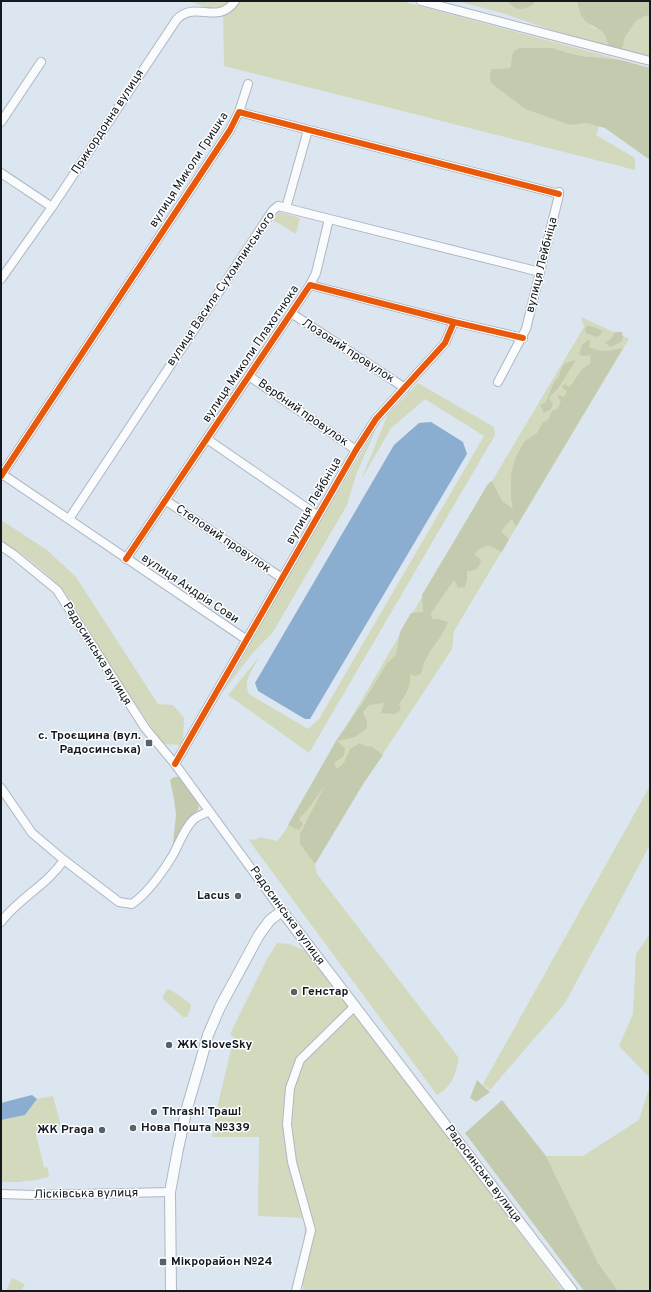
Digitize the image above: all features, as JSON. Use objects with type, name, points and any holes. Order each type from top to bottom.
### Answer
[{"type":"main road","name":"Радосинська вулиця","points":[[282,911],[572,1291]]},
{"type":"main road","points":[[171,1291],[170,1192],[187,1108],[208,1035],[220,1007],[259,935],[270,920],[282,911]]},
{"type":"street","name":"Прикордонна вулиця","points":[[1,279],[52,207],[177,19],[182,14],[195,10],[214,13],[222,12],[232,6],[235,1]]},
{"type":"street","points":[[421,1],[650,61]]},
{"type":"street","points":[[1,122],[41,62]]},
{"type":"street","points":[[240,112],[248,84]]},
{"type":"street","name":"вулиця Миколи Гришка","points":[[2,475],[230,130],[240,112],[559,192]]},
{"type":"street","points":[[286,208],[308,130]]},
{"type":"street","points":[[1,173],[52,207]]},
{"type":"street","name":"вулиця Лейбніца","points":[[498,382],[523,338],[526,329],[560,195],[559,192]]},
{"type":"street","name":"вулиця Василя Сухомлинського","points":[[69,519],[273,210],[278,206],[540,272]]},
{"type":"street","name":"вулиця Миколи Плахотнюка","points":[[126,559],[310,285],[316,273],[329,219]]},
{"type":"street","name":"вулиця Миколи Плахотнюка","points":[[310,285],[454,322]]},
{"type":"street","name":"Лозовий провулок","points":[[291,314],[405,388]]},
{"type":"street","points":[[454,322],[523,338]]},
{"type":"street","name":"вулиця Лейбніца","points":[[175,764],[317,515],[356,450],[376,419],[445,343],[454,322]]},
{"type":"street","name":"Вербний провулок","points":[[249,376],[356,450]]},
{"type":"street","points":[[207,439],[317,515]]},
{"type":"street","name":"вулиця Андрія Сови","points":[[2,475],[247,640]]},
{"type":"street","name":"Степовий провулок","points":[[165,500],[282,578]]},
{"type":"street","name":"Радосинська вулиця","points":[[1,546],[57,590],[145,728],[175,764],[282,911]]},
{"type":"street","points":[[1,788],[32,833],[64,860],[119,902],[132,904],[153,884],[173,855],[180,840],[193,820],[209,811]]},
{"type":"street","points":[[1,922],[16,906],[51,876],[64,860]]},
{"type":"street","points":[[296,1291],[311,1230],[292,1162],[287,1124],[290,1088],[300,1060],[354,1007]]},
{"type":"street","name":"Лісківська вулиця","points":[[1,1194],[40,1195],[170,1192]]},
{"type":"green space","points":[[189,1],[401,1],[621,60],[568,53],[512,53],[512,63],[510,68],[497,68],[492,84],[525,109],[570,125],[587,123],[599,126],[596,135],[635,158],[635,170],[224,66],[223,14]]},
{"type":"green space","points":[[457,1],[577,1],[592,27],[600,30],[604,34],[609,46],[548,29],[502,13]]},
{"type":"green space","points":[[507,1],[534,1],[534,4],[523,9],[519,9],[513,7]]},
{"type":"green space","points":[[577,1],[650,1],[650,15],[636,21],[625,37],[623,46],[620,50],[609,46],[604,34],[586,22],[581,15]]},
{"type":"green space","points":[[650,15],[650,58],[620,50],[623,46],[625,37],[636,21]]},
{"type":"green space","points":[[520,48],[553,48],[582,56],[621,60],[650,68],[650,160],[605,128],[587,123],[570,125],[525,109],[492,84],[490,76],[492,69],[510,68],[514,51]]},
{"type":"green space","points":[[279,212],[300,218],[296,234],[273,220]]},
{"type":"green space","points":[[581,317],[629,339],[454,631],[452,649],[363,784],[315,864],[317,874],[459,1058],[450,1084],[437,1095],[248,839],[254,840],[260,837],[277,841],[285,831],[488,484],[492,481],[584,327]]},
{"type":"green space","points":[[588,325],[601,330],[602,332],[597,337],[586,333],[585,329]]},
{"type":"green space","points":[[615,332],[622,332],[623,337],[621,342],[610,347],[605,342],[611,339]]},
{"type":"green space","points":[[590,339],[589,347],[598,350],[610,351],[623,348],[516,527],[512,519],[501,532],[509,539],[502,552],[488,545],[478,550],[474,554],[481,560],[479,566],[472,571],[467,571],[465,587],[458,588],[454,580],[431,613],[432,619],[448,622],[424,663],[421,674],[415,676],[410,674],[409,686],[406,694],[399,704],[401,710],[395,714],[381,713],[384,703],[369,705],[363,712],[367,722],[367,728],[355,737],[337,741],[345,748],[344,756],[334,763],[337,769],[344,763],[350,749],[360,743],[367,747],[371,746],[383,755],[363,784],[315,864],[300,844],[300,834],[325,785],[309,808],[299,819],[303,824],[299,830],[288,825],[336,741],[366,698],[387,663],[396,655],[400,632],[411,613],[423,612],[422,595],[488,484],[492,481],[502,501],[513,509],[511,499],[511,475],[515,459],[524,442],[537,433],[543,422],[548,420],[552,411],[558,408],[561,400],[558,398],[559,395],[564,397],[567,392],[562,387],[564,384],[570,387],[582,369],[590,364],[591,355],[579,355],[582,345]]},
{"type":"green space","points":[[576,360],[559,387],[549,398],[553,404],[551,409],[544,413],[540,405],[546,402],[563,365]]},
{"type":"green space","points":[[418,383],[494,427],[495,435],[309,753],[228,695],[260,656],[248,679],[247,689],[249,694],[308,729],[319,719],[484,436],[425,399],[391,428],[361,480],[388,414]]},
{"type":"green space","points":[[377,427],[357,472],[347,505],[273,632],[251,655],[223,692],[298,559]]},
{"type":"green space","points":[[1,520],[47,550],[76,577],[158,704],[173,705],[184,718],[183,742],[180,745],[163,744],[126,690],[64,591],[18,551],[1,540]]},
{"type":"green space","points":[[174,777],[179,777],[199,807],[173,844],[176,815],[170,780]]},
{"type":"green space","points":[[650,786],[650,845],[565,1003],[490,1090],[483,1084]]},
{"type":"green space","points":[[650,934],[650,1078],[619,1046],[633,1014],[636,954]]},
{"type":"green space","points":[[277,943],[289,944],[306,951],[484,1184],[563,1291],[303,1291],[305,1218],[258,1216],[259,1137],[212,1137],[234,1037],[230,1034],[266,961]]},
{"type":"green space","points":[[168,989],[191,1004],[187,1017],[183,1017],[162,998]]},
{"type":"green space","points":[[477,1080],[490,1092],[476,1102],[470,1098]]},
{"type":"green space","points":[[650,1085],[650,1291],[618,1291],[598,1263],[546,1156],[583,1156],[639,1120]]},
{"type":"green space","points":[[53,1096],[61,1126],[36,1134],[44,1167],[48,1168],[49,1177],[22,1182],[1,1182],[1,1120],[25,1115],[37,1099]]},
{"type":"green space","points":[[502,1100],[546,1156],[598,1263],[618,1291],[584,1291],[465,1133]]},
{"type":"green space","points":[[12,1278],[25,1284],[21,1291],[6,1291]]},
{"type":"water","points":[[431,422],[463,442],[467,454],[310,719],[305,719],[258,691],[255,683],[394,445],[419,423]]},
{"type":"water","points":[[32,1095],[37,1099],[25,1115],[1,1120],[1,1103]]},
{"type":"cycle path","points":[[1,476],[230,130],[239,112],[559,194]]},
{"type":"cycle path","points":[[126,559],[310,285],[454,322]]},
{"type":"cycle path","points":[[175,764],[356,450],[376,419],[445,343],[454,322],[523,338]]},
{"type":"place","name":"с. Троєщина (вул. Радосинська)","points":[[149,743]]},
{"type":"place","name":"Lacus","points":[[238,896]]},
{"type":"place","name":"Генстар","points":[[294,992]]},
{"type":"place","name":"ЖК SloveSky","points":[[169,1045]]},
{"type":"place","name":"Thrash! Траш!","points":[[154,1112]]},
{"type":"place","name":"Нова Пошта №339","points":[[133,1128]]},
{"type":"place","name":"ЖК Praga","points":[[102,1130]]},
{"type":"place","name":"Мікрорайон №24","points":[[163,1262]]}]
